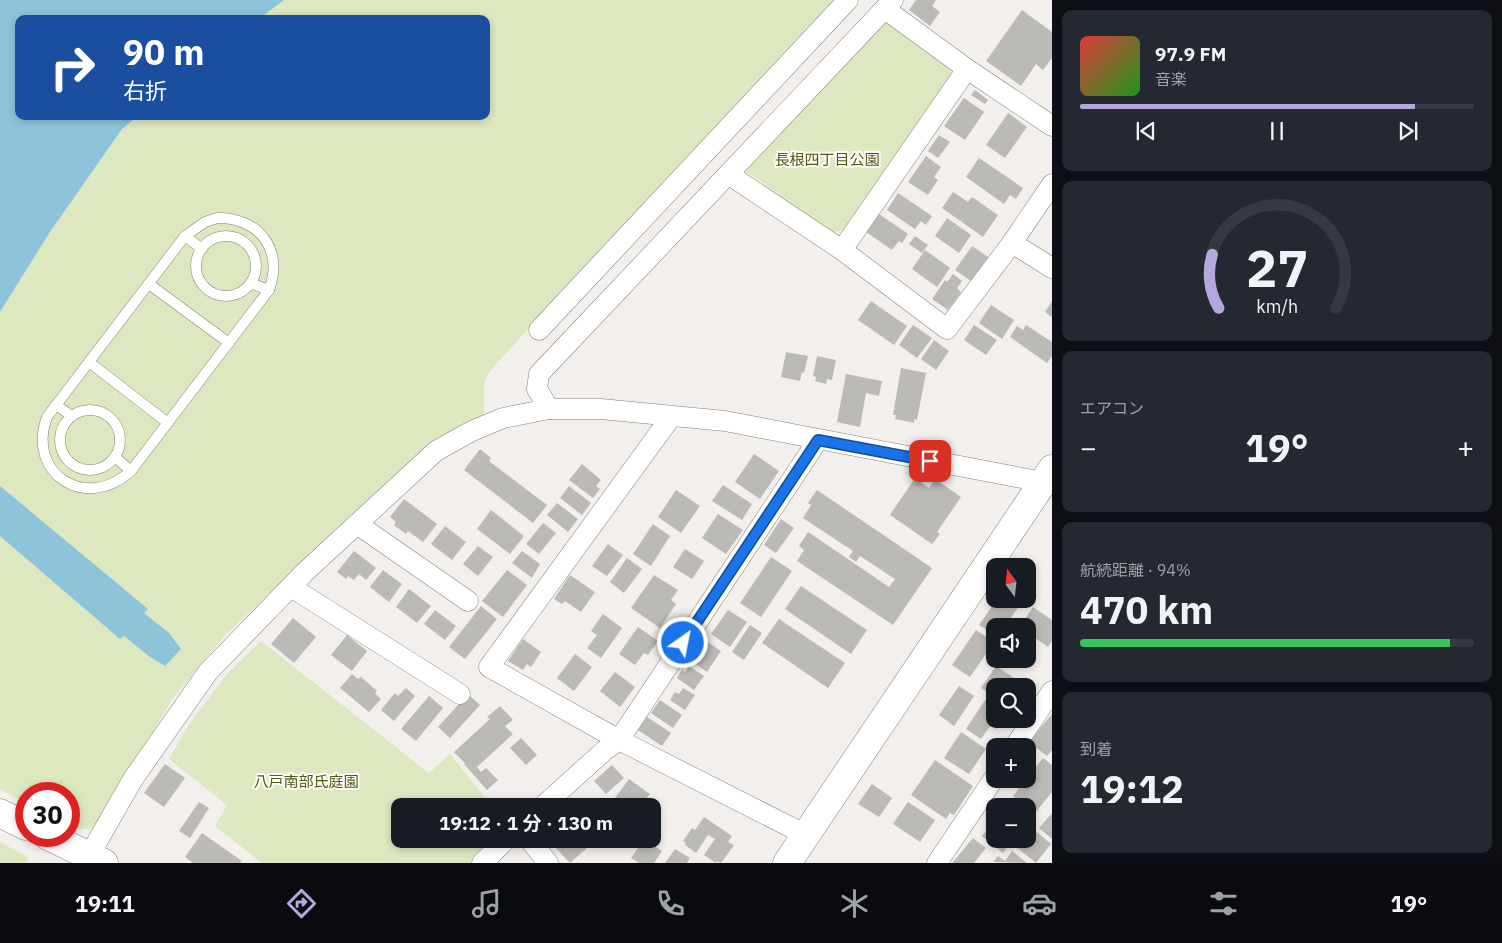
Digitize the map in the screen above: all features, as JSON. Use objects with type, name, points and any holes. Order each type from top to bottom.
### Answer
[{"type":"main road","points":[[787,863],[1049,478]]},
{"type":"main road","points":[[0,813],[15,820]]},
{"type":"street","points":[[539,330],[848,0]]},
{"type":"street","points":[[549,409],[536,389],[539,374],[889,4],[967,69],[1052,126]]},
{"type":"street","points":[[842,250],[967,69]]},
{"type":"street","points":[[728,174],[842,250],[947,328],[1012,243],[1052,184]]},
{"type":"street","points":[[1012,243],[1052,268]]},
{"type":"street","points":[[78,853],[133,779],[208,672],[292,586],[436,451],[472,431],[503,418],[549,409],[601,410],[725,421],[818,440],[1049,478]]},
{"type":"street","points":[[671,417],[489,667],[619,740],[806,835]]},
{"type":"street","points":[[552,798],[619,740],[818,440]]},
{"type":"street","points":[[357,524],[468,601]]},
{"type":"street","points":[[292,586],[460,694]]},
{"type":"street","points":[[1020,738],[1052,691]]},
{"type":"street","points":[[937,863],[988,788]]},
{"type":"street","points":[[482,863],[498,848]]},
{"type":"street","points":[[536,848],[548,863]]},
{"type":"lane","points":[[217,218],[229,218],[252,226],[268,244],[272,255],[273,279],[269,290],[131,471],[111,485],[94,488],[76,486],[65,481],[48,463],[42,440],[43,428],[47,417],[149,284],[186,236],[205,222],[217,218]]},
{"type":"lane","points":[[186,236],[202,249]]},
{"type":"lane","points":[[226,236],[243,242],[250,248],[256,266],[250,283],[244,290],[226,296],[209,290],[202,284],[196,266],[202,249],[208,242],[226,236]]},
{"type":"lane","points":[[250,283],[269,290]]},
{"type":"lane","points":[[149,284],[229,343]]},
{"type":"lane","points":[[89,362],[168,423]]},
{"type":"lane","points":[[56,405],[72,416]]},
{"type":"lane","points":[[90,410],[99,411],[107,415],[114,422],[120,439],[115,457],[100,468],[91,469],[81,468],[66,458],[60,440],[62,431],[72,416],[80,411],[90,410]]},
{"type":"lane","points":[[115,457],[131,471]]},
{"type":"green space","points":[[284,0],[836,0],[591,260],[489,372],[484,384],[484,418],[456,428],[430,445],[225,635],[172,700],[94,829],[80,829],[80,782],[15,782],[15,797],[0,789],[0,312],[50,232],[122,129],[133,120],[490,120],[490,15],[264,15]]},
{"type":"green space","name":"長根四丁目公園","points":[[890,21],[951,65],[951,76],[845,229],[833,233],[747,172],[747,164],[879,23]]},
{"type":"green space","name":"八戸南部氏庭園","points":[[261,641],[429,773],[450,754],[486,798],[391,798],[391,848],[488,848],[472,863],[262,863],[215,826],[227,805],[169,759],[188,726],[226,675]]},
{"type":"green space","points":[[0,842],[28,857],[26,863],[0,863]]},
{"type":"water","points":[[0,0],[284,0],[264,15],[15,15],[15,120],[133,120],[122,129],[50,232],[0,312]]},
{"type":"water","points":[[0,486],[148,609],[144,613],[169,633],[181,649],[165,666],[150,657],[124,636],[120,639],[0,536]]},
{"type":"building","points":[[916,0],[936,0],[932,6],[940,12],[930,26],[909,10]]},
{"type":"building","points":[[1022,10],[1052,32],[1052,58],[1043,70],[1036,64],[1021,86],[986,61]]},
{"type":"building","points":[[975,90],[988,100],[985,104],[971,95]]},
{"type":"building","points":[[964,98],[984,112],[965,140],[944,126]]},
{"type":"building","points":[[1008,113],[1027,127],[1005,158],[986,145]]},
{"type":"building","points":[[939,135],[950,142],[938,158],[928,151]]},
{"type":"building","points":[[926,156],[941,167],[934,177],[938,180],[928,195],[908,182]]},
{"type":"building","points":[[979,158],[1023,188],[1016,199],[1010,195],[1004,204],[966,177]]},
{"type":"building","points":[[953,192],[968,202],[972,197],[998,215],[983,237],[942,208]]},
{"type":"building","points":[[898,193],[932,216],[926,225],[921,221],[915,229],[887,210]]},
{"type":"building","points":[[879,214],[908,234],[902,243],[899,241],[892,250],[866,232]]},
{"type":"building","points":[[947,218],[971,235],[959,253],[935,236]]},
{"type":"building","points":[[915,236],[928,245],[922,253],[909,244]]},
{"type":"building","points":[[972,246],[988,257],[971,281],[955,270]]},
{"type":"building","points":[[925,250],[950,268],[937,287],[912,269]]},
{"type":"building","points":[[953,274],[962,281],[957,288],[961,292],[948,310],[932,299],[945,280],[947,282]]},
{"type":"building","points":[[871,301],[907,326],[894,345],[858,320]]},
{"type":"building","points":[[1052,301],[1052,317],[1045,312]]},
{"type":"building","points":[[991,305],[1014,320],[1002,339],[979,323]]},
{"type":"building","points":[[913,325],[932,338],[917,358],[899,345]]},
{"type":"building","points":[[974,325],[997,340],[986,355],[964,340]]},
{"type":"building","points":[[1026,325],[1052,342],[1052,356],[1047,363],[1010,337],[1017,326],[1023,330]]},
{"type":"building","points":[[934,340],[949,351],[936,370],[921,359]]},
{"type":"building","points":[[786,352],[808,356],[800,381],[781,377]]},
{"type":"building","points":[[817,356],[836,360],[832,380],[827,379],[826,384],[815,381],[816,377],[813,376]]},
{"type":"building","points":[[901,368],[926,373],[917,420],[914,419],[914,423],[895,419],[896,415],[893,415]]},
{"type":"building","points":[[846,374],[882,381],[879,396],[866,393],[860,427],[837,422]]},
{"type":"building","points":[[480,449],[491,458],[489,461],[547,505],[533,523],[464,470]]},
{"type":"building","points":[[754,454],[779,471],[760,499],[735,482]]},
{"type":"building","points":[[582,464],[601,480],[596,486],[600,489],[593,498],[569,480]]},
{"type":"building","points":[[915,478],[929,488],[935,479],[961,497],[937,532],[940,534],[932,544],[890,515]]},
{"type":"building","points":[[723,485],[752,504],[742,520],[712,501]]},
{"type":"building","points":[[569,486],[591,503],[582,515],[560,498]]},
{"type":"building","points":[[676,490],[700,506],[681,533],[658,517]]},
{"type":"building","points":[[817,490],[932,568],[893,625],[797,561],[804,550],[799,546],[808,532],[889,587],[895,579],[860,556],[856,562],[849,557],[853,551],[803,518],[811,505],[808,503]]},
{"type":"building","points":[[404,499],[437,524],[423,542],[408,531],[406,534],[394,525],[396,522],[390,517]]},
{"type":"building","points":[[557,503],[578,519],[568,532],[547,515]]},
{"type":"building","points":[[491,510],[524,536],[510,554],[477,529]]},
{"type":"building","points":[[718,514],[743,530],[726,554],[702,538]]},
{"type":"building","points":[[781,519],[794,528],[776,553],[764,545]]},
{"type":"building","points":[[543,523],[556,533],[539,554],[526,544]]},
{"type":"building","points":[[653,524],[670,536],[651,566],[633,554]]},
{"type":"building","points":[[445,526],[466,542],[452,560],[431,544]]},
{"type":"building","points":[[608,544],[623,555],[607,576],[592,566]]},
{"type":"building","points":[[478,546],[493,557],[478,576],[463,564]]},
{"type":"building","points":[[685,549],[704,561],[692,579],[673,567]]},
{"type":"building","points":[[354,551],[376,568],[366,580],[359,574],[354,580],[348,576],[346,579],[337,572]]},
{"type":"building","points":[[522,551],[540,564],[532,578],[512,563]]},
{"type":"building","points":[[771,557],[792,571],[761,617],[740,603]]},
{"type":"building","points":[[627,558],[642,569],[624,593],[610,582]]},
{"type":"building","points":[[383,570],[402,584],[389,602],[370,587]]},
{"type":"building","points":[[507,570],[527,585],[503,617],[482,601]]},
{"type":"building","points":[[570,575],[595,592],[581,612],[565,601],[562,604],[554,599]]},
{"type":"building","points":[[654,575],[678,590],[671,600],[676,604],[660,628],[631,608]]},
{"type":"building","points":[[801,586],[867,630],[851,654],[785,609]]},
{"type":"building","points":[[409,589],[431,606],[417,623],[396,607]]},
{"type":"building","points":[[481,606],[497,619],[465,659],[449,647]]},
{"type":"building","points":[[991,608],[1018,608],[1011,618],[986,618],[986,629],[979,625]]},
{"type":"building","points":[[1032,608],[1034,608],[1052,620],[1052,641],[1048,647],[1036,639],[1036,618],[1025,618]]},
{"type":"building","points":[[435,610],[456,626],[445,640],[424,624]]},
{"type":"building","points":[[728,610],[747,622],[730,647],[711,634]]},
{"type":"building","points":[[603,614],[622,628],[601,658],[587,648],[597,635],[591,631]]},
{"type":"building","points":[[293,618],[316,637],[294,663],[271,644]]},
{"type":"building","points":[[779,619],[845,663],[828,688],[762,643]]},
{"type":"building","points":[[750,625],[762,633],[744,660],[732,652]]},
{"type":"building","points":[[638,627],[658,641],[648,655],[644,653],[635,665],[619,654]]},
{"type":"building","points":[[976,630],[986,637],[986,654],[970,677],[952,665]]},
{"type":"building","points":[[347,635],[367,651],[352,671],[331,655]]},
{"type":"building","points":[[523,639],[541,652],[531,667],[527,664],[523,670],[508,661]]},
{"type":"building","points":[[706,641],[721,651],[707,672],[688,659],[697,645],[701,648]]},
{"type":"building","points":[[575,654],[592,667],[574,691],[557,678]]},
{"type":"building","points":[[689,666],[704,676],[694,690],[677,678],[682,670],[685,672]]},
{"type":"building","points":[[995,668],[999,668],[1014,678],[988,678]]},
{"type":"building","points":[[615,672],[635,687],[620,707],[600,691]]},
{"type":"building","points":[[352,674],[358,679],[361,677],[377,691],[375,693],[381,699],[369,712],[340,688]]},
{"type":"building","points":[[986,681],[986,691],[981,688]]},
{"type":"building","points":[[959,686],[974,696],[954,726],[939,715]]},
{"type":"building","points":[[406,688],[415,696],[394,721],[381,710],[395,693],[398,696]]},
{"type":"building","points":[[683,688],[695,695],[685,710],[670,700],[675,692],[679,694]]},
{"type":"building","points":[[468,694],[480,705],[450,738],[438,727]]},
{"type":"building","points":[[429,696],[443,708],[416,741],[401,729]]},
{"type":"building","points":[[660,700],[682,715],[673,728],[651,713]]},
{"type":"building","points":[[985,700],[986,728],[989,728],[981,739],[966,729]]},
{"type":"building","points":[[500,706],[513,720],[505,726],[513,734],[477,767],[481,772],[486,768],[498,780],[487,790],[454,752],[490,719],[487,717]]},
{"type":"building","points":[[1052,714],[1052,750],[1047,756],[1036,747],[1036,738],[1032,738]]},
{"type":"building","points":[[647,717],[671,733],[662,746],[638,730]]},
{"type":"building","points":[[961,732],[986,749],[969,774],[944,758]]},
{"type":"building","points":[[521,738],[537,755],[526,765],[510,748]]},
{"type":"building","points":[[1043,758],[1052,765],[1052,792],[1036,812],[1036,798],[1016,798],[1013,796],[1019,788],[1036,788],[1036,767]]},
{"type":"building","points":[[935,760],[973,786],[954,815],[950,813],[946,819],[911,795]]},
{"type":"building","points":[[165,764],[185,778],[164,807],[144,793]]},
{"type":"building","points":[[612,765],[624,778],[606,794],[594,781]]},
{"type":"building","points":[[629,779],[650,794],[647,798],[615,798]]},
{"type":"building","points":[[872,784],[892,798],[879,817],[858,804]]},
{"type":"building","points":[[199,802],[209,808],[190,838],[179,831]]},
{"type":"building","points":[[908,802],[935,820],[920,842],[893,824]]},
{"type":"building","points":[[1052,813],[1052,839],[1039,828]]},
{"type":"building","points":[[704,817],[732,836],[728,842],[734,845],[721,863],[717,861],[716,863],[704,855],[715,839],[708,835],[696,853],[685,845],[686,843],[683,841],[692,828],[695,830]]},
{"type":"building","points":[[986,831],[986,839],[982,836]]},
{"type":"building","points":[[1036,831],[1051,844],[1036,863],[1017,848],[1036,848]]},
{"type":"building","points":[[202,833],[242,861],[240,863],[193,863],[185,857]]},
{"type":"building","points":[[973,838],[986,848],[974,863],[952,863]]},
{"type":"building","points":[[556,848],[587,848],[570,863]]},
{"type":"building","points":[[638,848],[658,848],[662,851],[654,863],[639,863],[631,858]]},
{"type":"building","points":[[997,848],[1007,848],[1003,853]]},
{"type":"building","points":[[675,849],[690,858],[687,863],[665,863]]},
{"type":"building","points":[[1012,851],[1027,863],[993,862],[998,856],[1005,861]]},
{"type":"route","points":[[683,643],[818,440],[930,461]]}]
